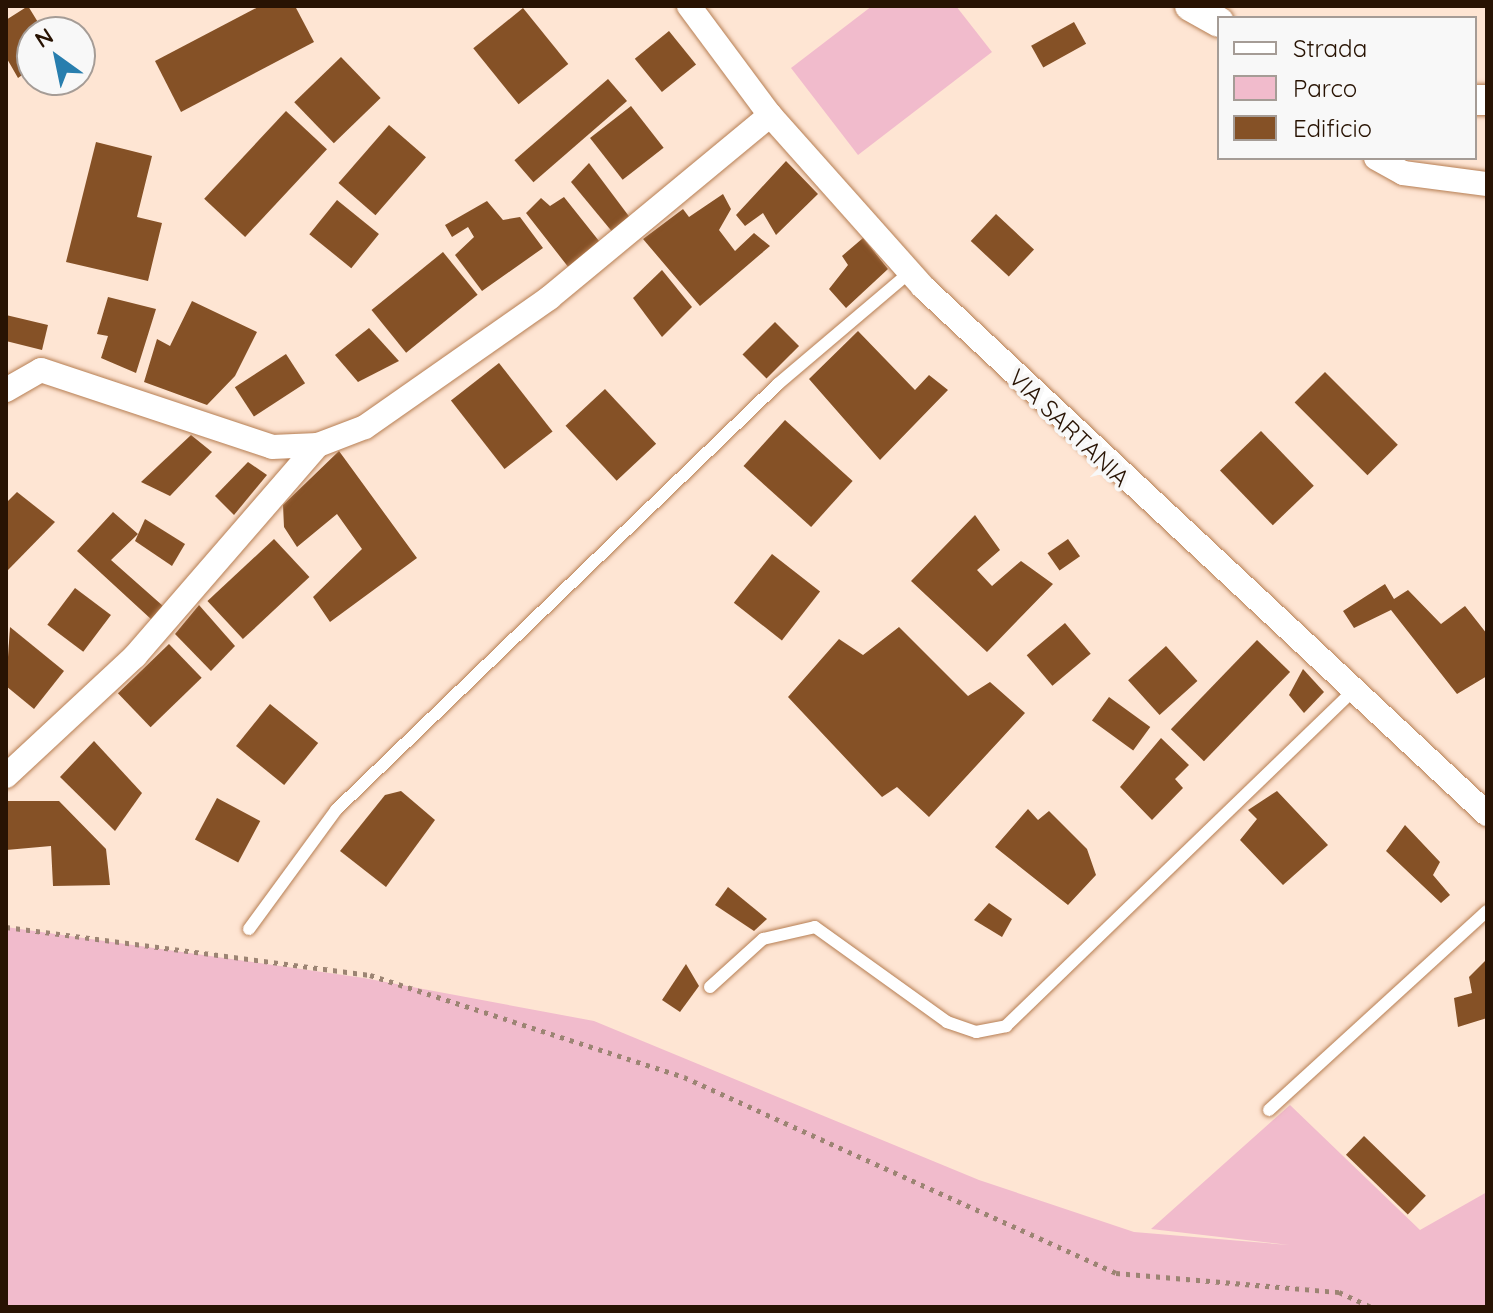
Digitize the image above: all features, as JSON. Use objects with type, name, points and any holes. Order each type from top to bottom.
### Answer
[{"type":"street","name":"VIA SARTANIA","points":[[689,6],[770,115],[910,272],[1149,505],[1356,688],[1487,814]]},
{"type":"street","points":[[1190,6],[1217,21]]},
{"type":"street","points":[[6,390],[41,370],[272,447],[318,445],[365,427],[549,298],[770,115]]},
{"type":"street","points":[[1380,160],[1403,173],[1487,184]]},
{"type":"street","points":[[6,776],[135,656],[318,445]]},
{"type":"lane","points":[[249,929],[347,799],[778,384],[910,272]]},
{"type":"lane","points":[[710,987],[763,939],[815,927],[947,1022],[976,1032],[1006,1026],[1356,688]]},
{"type":"lane","points":[[1269,1110],[1487,911]]},
{"type":"path","points":[[6,927],[370,975],[684,1077],[1116,1273],[1339,1292],[1371,1307]]},
{"type":"green space","points":[[872,6],[956,6],[992,52],[858,155],[791,68]]},
{"type":"green space","points":[[6,927],[364,978],[594,1021],[979,1180],[1134,1232],[1289,1245],[1151,1229],[1290,1105],[1420,1230],[1487,1192],[1487,1307],[6,1307]]},
{"type":"building","points":[[28,6],[34,16],[16,16],[16,74],[6,57],[6,20]]},
{"type":"building","points":[[260,6],[295,6],[314,42],[181,112],[155,61]]},
{"type":"building","points":[[523,8],[568,64],[519,104],[473,48]]},
{"type":"building","points":[[1074,22],[1086,44],[1043,68],[1031,46]]},
{"type":"building","points":[[669,31],[696,64],[662,92],[635,59]]},
{"type":"building","points":[[341,57],[381,98],[334,143],[294,102]]},
{"type":"building","points":[[608,79],[627,101],[533,182],[514,160]]},
{"type":"building","points":[[631,106],[664,148],[623,180],[590,138]]},
{"type":"building","points":[[286,111],[327,149],[245,237],[204,199]]},
{"type":"building","points":[[389,125],[426,157],[375,215],[338,183]]},
{"type":"building","points":[[96,142],[152,156],[137,217],[162,223],[148,281],[66,262]]},
{"type":"building","points":[[786,161],[818,194],[776,235],[763,213],[745,226],[736,215]]},
{"type":"building","points":[[589,163],[631,219],[614,234],[571,182]]},
{"type":"building","points":[[723,194],[731,209],[719,230],[735,251],[754,233],[770,246],[700,306],[643,239],[683,209],[689,217]]},
{"type":"building","points":[[564,197],[599,241],[569,268],[526,213],[541,198],[550,206]]},
{"type":"building","points":[[337,200],[379,234],[351,268],[309,234]]},
{"type":"building","points":[[487,201],[503,220],[520,217],[543,248],[482,291],[455,255],[474,237],[468,227],[452,237],[445,225]]},
{"type":"building","points":[[996,214],[1034,249],[1009,277],[971,241]]},
{"type":"building","points":[[863,238],[888,269],[846,308],[829,289],[848,265],[842,256]]},
{"type":"building","points":[[443,252],[478,295],[406,353],[372,310]]},
{"type":"building","points":[[662,270],[692,307],[662,337],[633,298]]},
{"type":"building","points":[[108,297],[156,309],[136,373],[101,358],[108,336],[97,334]]},
{"type":"building","points":[[192,301],[257,332],[235,376],[207,405],[144,382],[157,339],[170,346]]},
{"type":"building","points":[[6,315],[48,325],[42,350],[6,341]]},
{"type":"building","points":[[775,322],[799,346],[767,379],[742,355]]},
{"type":"building","points":[[369,328],[399,361],[358,382],[335,355]]},
{"type":"building","points":[[858,331],[915,390],[929,375],[948,390],[880,460],[809,379]]},
{"type":"building","points":[[286,354],[305,383],[254,417],[235,387]]},
{"type":"building","points":[[499,363],[553,432],[504,469],[451,401]]},
{"type":"building","points":[[1325,372],[1398,445],[1367,475],[1295,402]]},
{"type":"building","points":[[605,389],[656,444],[617,481],[566,426]]},
{"type":"building","points":[[785,420],[853,481],[811,527],[744,466]]},
{"type":"building","points":[[1261,431],[1314,486],[1273,525],[1220,471]]},
{"type":"building","points":[[191,435],[212,452],[170,496],[141,482]]},
{"type":"building","points":[[339,451],[417,558],[330,622],[313,597],[362,549],[337,514],[297,547],[284,527],[283,505]]},
{"type":"building","points":[[248,462],[267,475],[234,515],[215,496]]},
{"type":"building","points":[[17,492],[55,522],[8,570],[6,503]]},
{"type":"building","points":[[113,512],[138,534],[111,560],[163,606],[152,620],[77,551]]},
{"type":"building","points":[[975,515],[1000,550],[977,570],[992,586],[1021,561],[1053,584],[987,652],[911,581]]},
{"type":"building","points":[[145,519],[185,544],[172,566],[135,541]]},
{"type":"building","points":[[274,539],[309,577],[243,639],[207,601]]},
{"type":"building","points":[[1068,539],[1080,556],[1060,571],[1048,553]]},
{"type":"building","points":[[772,554],[820,592],[782,640],[734,603]]},
{"type":"building","points":[[1385,584],[1394,599],[1408,590],[1441,624],[1465,606],[1487,634],[1487,676],[1457,694],[1391,610],[1354,628],[1343,611]]},
{"type":"building","points":[[75,588],[111,615],[83,652],[47,625]]},
{"type":"building","points":[[199,605],[235,646],[211,671],[175,634]]},
{"type":"building","points":[[1065,623],[1091,654],[1052,686],[1027,655]]},
{"type":"building","points":[[10,627],[64,671],[34,709],[6,686]]},
{"type":"building","points":[[899,627],[968,696],[990,682],[1025,713],[929,817],[897,787],[882,797],[788,697],[839,639],[863,655]]},
{"type":"building","points":[[1257,640],[1290,672],[1204,761],[1171,729]]},
{"type":"building","points":[[169,644],[202,678],[151,727],[118,693]]},
{"type":"building","points":[[1166,646],[1197,681],[1160,715],[1128,680]]},
{"type":"building","points":[[1303,669],[1324,692],[1304,713],[1289,695]]},
{"type":"building","points":[[1109,697],[1150,727],[1133,750],[1092,720]]},
{"type":"building","points":[[270,704],[318,743],[284,785],[236,746]]},
{"type":"building","points":[[1161,738],[1189,765],[1175,779],[1183,788],[1152,820],[1120,787]]},
{"type":"building","points":[[94,741],[142,793],[115,831],[60,777]]},
{"type":"building","points":[[401,791],[435,820],[386,887],[340,851],[385,795]]},
{"type":"building","points":[[1277,791],[1328,845],[1283,885],[1240,840],[1257,819],[1248,810]]},
{"type":"building","points":[[217,798],[260,821],[238,863],[195,839]]},
{"type":"building","points":[[6,801],[59,801],[106,849],[110,885],[53,886],[51,846],[6,850]]},
{"type":"building","points":[[1028,809],[1038,820],[1049,811],[1087,849],[1096,875],[1068,905],[995,847]]},
{"type":"building","points":[[1405,825],[1440,862],[1433,875],[1450,895],[1441,903],[1386,851]]},
{"type":"building","points":[[728,887],[767,919],[754,931],[715,905]]},
{"type":"building","points":[[989,903],[1012,919],[1002,937],[974,920]]},
{"type":"building","points":[[1487,959],[1487,1018],[1458,1027],[1454,998],[1472,993],[1469,977]]},
{"type":"building","points":[[686,964],[699,986],[680,1012],[662,1000]]},
{"type":"building","points":[[1364,1136],[1426,1196],[1408,1214],[1346,1155]]}]
